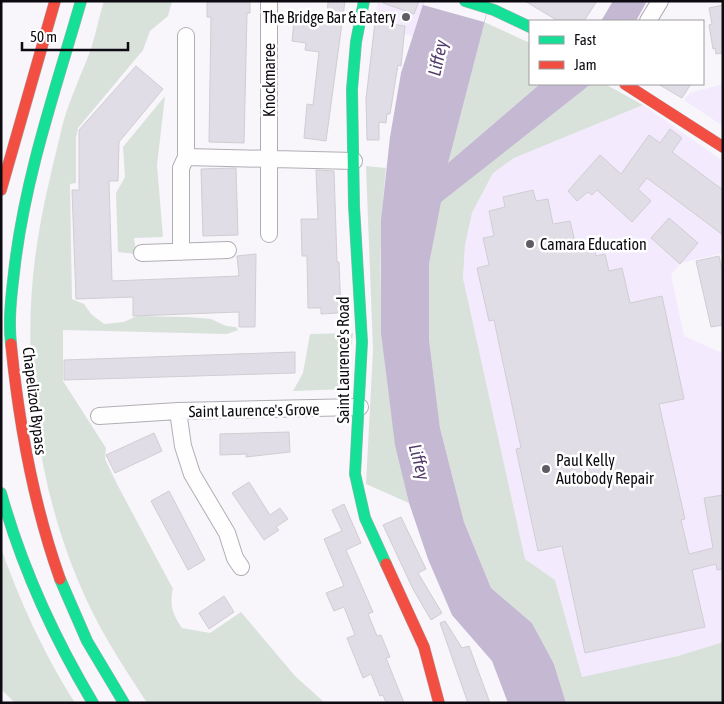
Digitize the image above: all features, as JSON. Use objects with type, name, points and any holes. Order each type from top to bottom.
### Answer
[{"type":"main road","points":[[1,190],[10,151],[55,1]]},
{"type":"main road","name":"Chapelizod Bypass","points":[[81,1],[38,146],[23,213],[14,275],[10,329],[20,428],[46,540],[88,643],[124,703]]},
{"type":"main road","name":"Saint Laurence's Road","points":[[364,1],[356,42],[352,89],[354,206],[362,342],[355,474],[356,491],[369,530],[422,641],[436,683],[439,703]]},
{"type":"main road","points":[[465,1],[494,10],[529,27]]},
{"type":"main road","points":[[627,85],[723,147]]},
{"type":"main road","points":[[1,493],[20,555],[38,600],[63,654],[93,703]]},
{"type":"street","name":"Knockmaree","points":[[269,1],[269,234]]},
{"type":"street","points":[[649,20],[660,1]]},
{"type":"street","points":[[181,252],[181,168],[186,157],[186,36]]},
{"type":"street","points":[[186,157],[354,161]]},
{"type":"street","points":[[142,253],[228,250]]},
{"type":"street","name":"Saint Laurence's Grove","points":[[98,416],[178,411],[360,407]]},
{"type":"street","name":"Saint Laurence's Grove","points":[[178,411],[183,446],[192,474],[227,533],[235,558],[241,567]]},
{"type":"shaded area","points":[[104,1],[172,1],[168,16],[150,31],[143,50],[78,128],[76,138],[76,183],[70,184],[72,299],[84,304],[91,314],[104,324],[124,322],[137,316],[188,317],[211,319],[226,326],[236,327],[238,330],[227,334],[63,330],[63,381],[106,448],[105,459],[173,589],[171,600],[173,610],[182,628],[210,633],[241,612],[295,676],[325,703],[147,703],[98,623],[77,578],[60,530],[47,481],[37,429],[32,378],[30,326],[33,275],[42,213],[63,123],[91,49]]},
{"type":"shaded area","points":[[378,1],[422,1],[423,5],[413,37],[404,33],[405,28],[400,26],[374,22]]},
{"type":"shaded area","points":[[484,22],[529,43],[529,85],[539,85],[447,164]]},
{"type":"shaded area","points":[[723,84],[723,126],[684,100],[690,93]]},
{"type":"shaded area","points":[[590,85],[607,85],[643,105],[514,158],[493,173],[472,213],[465,245],[463,278],[525,559],[555,580],[582,677],[678,656],[723,642],[723,703],[566,703],[554,664],[532,623],[491,588],[464,522],[440,428],[429,339],[429,264],[440,202]]},
{"type":"shaded area","points":[[165,96],[157,165],[163,237],[134,238],[136,254],[118,252],[116,193],[125,177],[123,147]]},
{"type":"shaded area","points":[[643,105],[723,161],[723,253],[681,263],[671,274],[684,336],[723,355],[723,642],[678,656],[582,678],[555,580],[525,559],[463,278],[465,245],[472,213],[493,173],[514,158]]},
{"type":"shaded area","points":[[366,166],[386,168],[381,252],[383,336],[392,420],[409,503],[366,484],[373,350]]},
{"type":"shaded area","points":[[353,333],[346,389],[293,391],[303,373],[310,334]]},
{"type":"shaded area","points":[[1,548],[16,589],[34,627],[75,703],[15,703],[1,689]]},
{"type":"water","name":"Liffey","points":[[424,1],[490,1],[448,163],[539,85],[590,85],[441,202],[429,264],[429,339],[440,428],[464,522],[491,588],[532,623],[554,664],[566,703],[508,703],[492,661],[452,615],[428,559],[409,503],[395,445],[381,333],[381,220],[390,137],[401,73]]},
{"type":"water","points":[[613,1],[647,1],[637,20],[602,20]]},
{"type":"pier","points":[[424,1],[490,1],[484,22],[423,5]]},
{"type":"building","points":[[207,1],[250,1],[250,13],[247,13],[244,143],[209,142],[211,17],[207,17]]},
{"type":"building","points":[[328,1],[345,1],[326,141],[304,138],[307,104],[313,105],[319,52],[305,50],[306,43],[292,41],[294,21],[314,24],[315,20],[327,21]]},
{"type":"building","points":[[383,1],[419,1],[414,14],[383,3]]},
{"type":"building","points":[[525,1],[597,1],[585,20],[556,20]]},
{"type":"building","points":[[723,5],[723,53],[716,54],[715,48],[713,49],[709,25],[712,24],[709,8]]},
{"type":"building","points":[[375,22],[405,26],[401,66],[398,65],[390,114],[387,114],[386,123],[379,122],[379,140],[367,140],[366,99]]},
{"type":"building","points":[[136,66],[163,89],[119,142],[118,181],[109,181],[112,281],[239,276],[237,256],[256,254],[255,327],[239,327],[239,312],[133,316],[133,297],[76,299],[72,190],[79,190],[79,130]]},
{"type":"building","points":[[660,85],[690,85],[682,98]]},
{"type":"building","points":[[670,129],[682,138],[672,152],[723,190],[723,235],[647,178],[638,189],[651,201],[632,222],[597,190],[592,195],[588,192],[577,201],[568,191],[600,155],[621,174],[649,135],[660,143]]},
{"type":"building","points":[[236,168],[238,235],[203,236],[201,169]]},
{"type":"building","points":[[316,170],[334,171],[337,262],[339,262],[341,312],[338,313],[321,314],[321,308],[308,308],[307,256],[302,256],[301,219],[318,219]]},
{"type":"building","points":[[533,190],[536,201],[548,199],[553,224],[570,221],[576,246],[593,242],[596,256],[605,254],[609,271],[622,268],[630,303],[662,296],[684,399],[659,404],[685,519],[681,520],[689,554],[713,548],[704,498],[723,495],[723,569],[717,570],[716,564],[692,570],[705,627],[585,653],[562,546],[538,551],[516,449],[521,448],[494,320],[489,321],[477,268],[489,265],[483,238],[494,236],[489,211],[505,207],[503,197]]},
{"type":"building","points":[[669,218],[698,243],[680,264],[651,238]]},
{"type":"building","points":[[719,256],[723,274],[723,325],[711,327],[696,261]]},
{"type":"building","points":[[295,352],[295,373],[64,380],[64,360]]},
{"type":"building","points":[[289,432],[290,452],[246,457],[247,454],[220,455],[220,434]]},
{"type":"building","points":[[154,433],[162,451],[115,473],[106,455]]},
{"type":"building","points":[[249,482],[270,515],[280,508],[288,519],[276,527],[279,530],[264,540],[232,493]]},
{"type":"building","points":[[169,491],[205,560],[188,570],[151,501]]},
{"type":"building","points":[[344,504],[361,543],[346,550],[373,612],[368,614],[377,636],[381,635],[390,657],[386,658],[404,703],[386,703],[383,695],[380,696],[371,674],[363,678],[347,638],[355,635],[344,607],[334,611],[326,593],[344,586],[324,539],[342,531],[332,510]]},
{"type":"building","points":[[401,517],[426,569],[418,573],[442,613],[431,620],[413,589],[383,525]]},
{"type":"building","points":[[224,596],[234,612],[209,629],[199,613]]},
{"type":"building","points":[[445,621],[462,648],[469,646],[490,703],[468,703],[440,623]]},
{"type":"traffic: fast","points":[[11,344],[10,324],[15,264],[26,197],[81,1]]},
{"type":"traffic: fast","points":[[364,1],[356,42],[352,89],[354,206],[362,342],[355,474],[365,518],[386,564]]},
{"type":"traffic: fast","points":[[465,1],[494,10],[529,27]]},
{"type":"traffic: fast","points":[[1,493],[9,521],[40,601],[78,678],[93,703]]},
{"type":"traffic: fast","points":[[60,579],[87,641],[124,703]]},
{"type":"traffic: jam","points":[[1,190],[55,1]]},
{"type":"traffic: jam","points":[[627,85],[723,147]]},
{"type":"traffic: jam","points":[[11,344],[18,404],[28,463],[42,522],[60,579]]},
{"type":"traffic: jam","points":[[386,564],[424,647],[439,703]]},
{"type":"place","name":"The Bridge Bar & Eatery","points":[[406,17]]},
{"type":"place","name":"Camara Education","points":[[530,244]]},
{"type":"place","name":"Paul Kelly Autobody Repair","points":[[546,469]]}]
